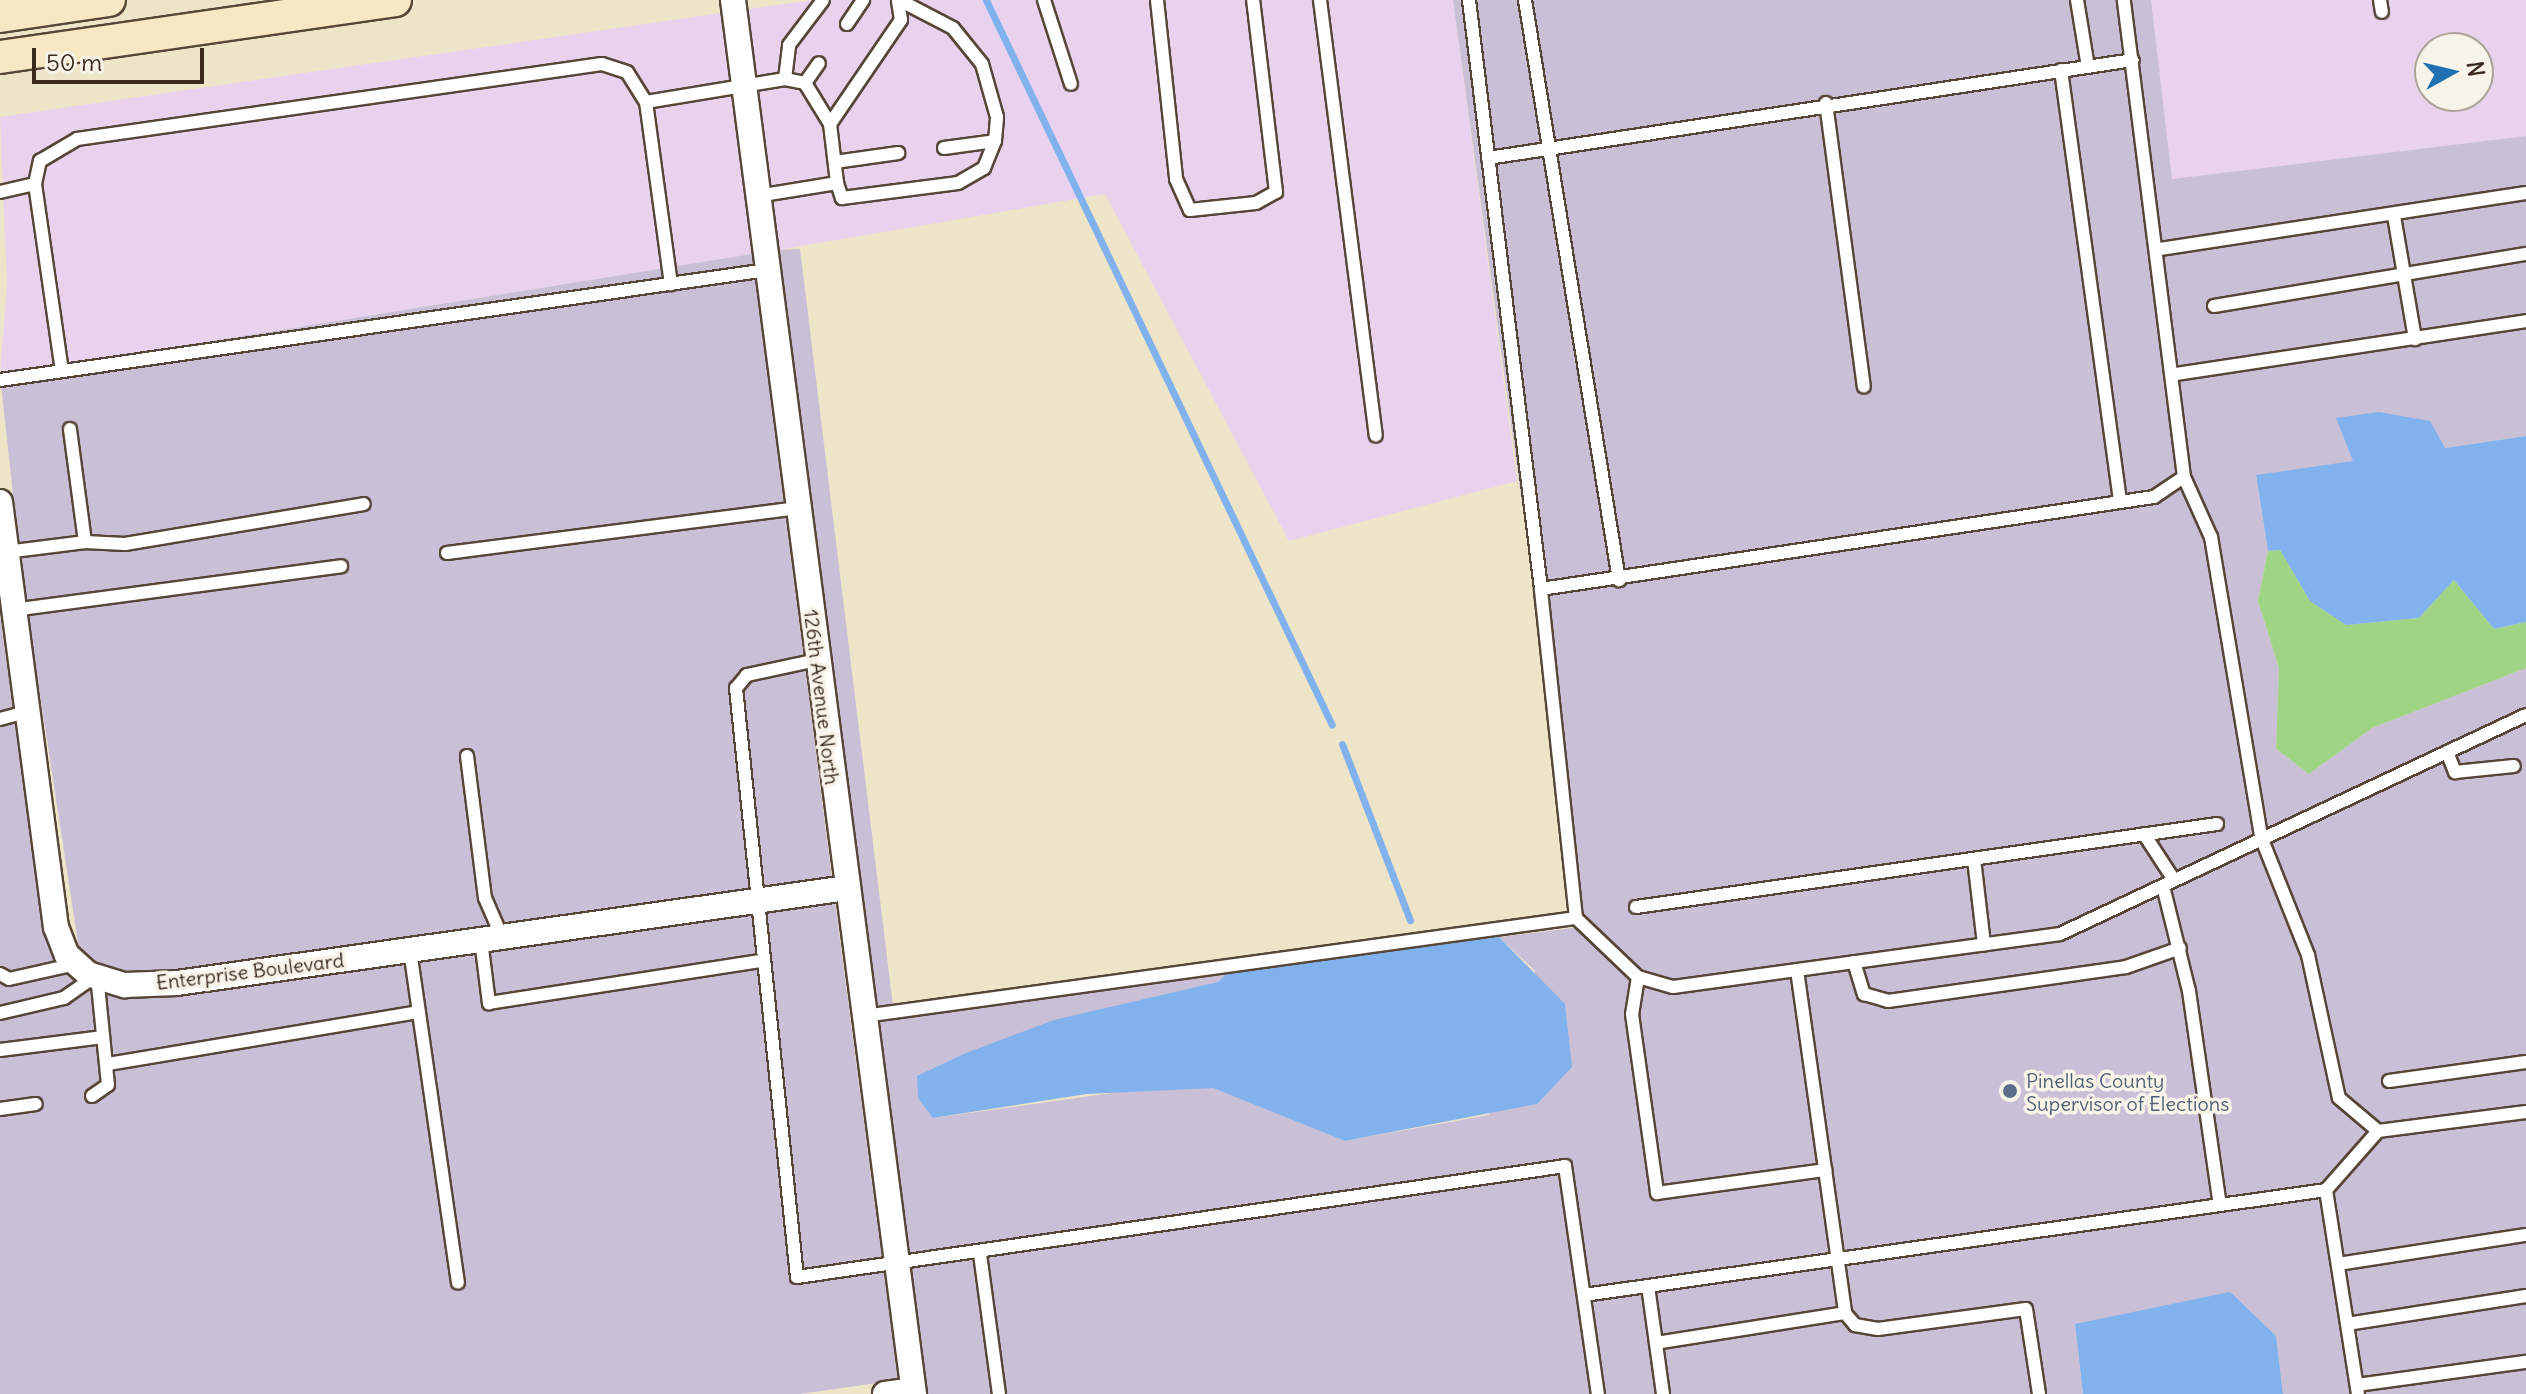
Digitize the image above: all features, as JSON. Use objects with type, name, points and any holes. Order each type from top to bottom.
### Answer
[{"type":"main road","points":[[0,16],[109,0]]},
{"type":"main road","points":[[0,57],[395,0]]},
{"type":"street","name":"126th Avenue North","points":[[733,0],[914,1392]]},
{"type":"street","points":[[0,502],[13,610],[8,637],[27,712],[56,927],[87,970]]},
{"type":"street","name":"Enterprise Boulevard","points":[[87,970],[125,985],[177,983],[847,888]]},
{"type":"street","points":[[885,1394],[914,1392]]},
{"type":"lane","points":[[785,79],[789,45],[823,0]]},
{"type":"lane","points":[[847,24],[863,0]]},
{"type":"lane","points":[[646,102],[785,79],[805,83],[830,124],[837,183],[842,198],[958,183],[984,168],[995,141],[997,117],[982,64],[953,28],[898,0]]},
{"type":"lane","points":[[830,124],[901,20],[898,0]]},
{"type":"lane","points":[[1044,0],[1071,84]]},
{"type":"lane","points":[[1157,0],[1176,179],[1190,210],[1256,203],[1276,192],[1253,0]]},
{"type":"lane","points":[[1320,0],[1376,435]]},
{"type":"lane","points":[[1469,0],[1541,589],[1576,918],[1638,977],[1673,987],[2060,934],[2526,715]]},
{"type":"lane","points":[[1525,0],[1619,580]]},
{"type":"lane","points":[[2077,0],[2088,67]]},
{"type":"lane","points":[[2124,0],[2176,374],[2184,477],[2211,537],[2261,837],[2308,955],[2335,1087],[2356,1117],[2378,1131],[2526,1112]]},
{"type":"lane","points":[[1488,158],[1826,103],[2133,60]]},
{"type":"lane","points":[[805,83],[819,63]]},
{"type":"lane","points":[[62,371],[35,184],[40,161],[77,139],[602,64],[627,72],[646,102],[671,284]]},
{"type":"lane","points":[[2061,70],[2120,502]]},
{"type":"lane","points":[[1826,103],[1864,386]]},
{"type":"lane","points":[[944,148],[995,141]]},
{"type":"lane","points":[[835,162],[898,153]]},
{"type":"lane","points":[[758,196],[837,183]]},
{"type":"lane","points":[[0,192],[35,184]]},
{"type":"lane","points":[[2160,249],[2394,216],[2526,193]]},
{"type":"lane","points":[[2394,216],[2415,339]]},
{"type":"lane","points":[[2214,306],[2526,254]]},
{"type":"lane","points":[[0,380],[767,270]]},
{"type":"lane","points":[[2176,374],[2526,321]]},
{"type":"lane","points":[[70,429],[85,542]]},
{"type":"lane","points":[[1541,589],[1619,580],[2154,497],[2184,477]]},
{"type":"lane","points":[[6,552],[85,542],[125,544],[364,504]]},
{"type":"lane","points":[[447,553],[798,508]]},
{"type":"lane","points":[[13,610],[341,566]]},
{"type":"lane","points":[[817,660],[747,675],[736,688],[754,901],[797,1277],[897,1266],[1565,1166],[1598,1394]]},
{"type":"lane","points":[[0,719],[27,712]]},
{"type":"lane","points":[[2447,752],[2455,772],[2514,766]]},
{"type":"lane","points":[[467,756],[491,938],[489,1003],[761,961]]},
{"type":"lane","points":[[1636,907],[2217,824]]},
{"type":"lane","points":[[2144,834],[2168,883],[2220,1205]]},
{"type":"lane","points":[[1974,859],[1984,944]]},
{"type":"lane","points":[[864,1016],[1576,918]]},
{"type":"lane","points":[[1854,962],[1864,994],[1888,1001],[2126,967],[2180,948]]},
{"type":"lane","points":[[410,950],[458,1283]]},
{"type":"lane","points":[[0,974],[9,979],[87,970]]},
{"type":"lane","points":[[0,1013],[64,998],[87,970]]},
{"type":"lane","points":[[87,970],[108,1064],[108,1085],[92,1096]]},
{"type":"lane","points":[[1797,970],[1845,1313],[1855,1325],[1878,1329],[2026,1309],[2039,1394]]},
{"type":"lane","points":[[1638,977],[1632,1014],[1657,1193],[1825,1170]]},
{"type":"lane","points":[[108,1064],[418,1012]]},
{"type":"lane","points":[[0,1050],[103,1037]]},
{"type":"lane","points":[[2389,1081],[2526,1062]]},
{"type":"lane","points":[[0,1109],[36,1104]]},
{"type":"lane","points":[[1584,1295],[2326,1190],[2378,1131]]},
{"type":"lane","points":[[2326,1190],[2357,1390],[2526,1362]]},
{"type":"lane","points":[[2338,1264],[2526,1235]]},
{"type":"lane","points":[[980,1254],[999,1394]]},
{"type":"lane","points":[[1648,1286],[1663,1394]]},
{"type":"lane","points":[[2347,1324],[2526,1296]]},
{"type":"lane","points":[[1656,1343],[1845,1313]]},
{"type":"shaded area","points":[[813,0],[1453,0],[1517,481],[1289,541],[1105,194],[778,250],[748,9]]},
{"type":"shaded area","points":[[1453,0],[2151,0],[2172,179],[2526,136],[2526,436],[2256,476],[2268,551],[2258,601],[2279,668],[2276,749],[2309,774],[2372,728],[2526,668],[2526,1394],[2283,1394],[2276,1336],[2075,1324],[2083,1394],[927,1394],[778,250],[800,249],[893,1006],[1235,965],[1218,982],[1013,1036],[934,1118],[1154,1087],[1213,1088],[1345,1141],[1489,1115],[1535,971],[1499,937],[1580,927]]},
{"type":"shaded area","points":[[2151,0],[2526,0],[2526,136],[2172,179]]},
{"type":"shaded area","points":[[721,13],[752,254],[0,375],[7,284],[0,117]]},
{"type":"shaded area","points":[[752,254],[832,878],[176,971],[127,973],[95,964],[79,949],[22,577],[0,375]]},
{"type":"shaded area","points":[[0,614],[43,929],[54,959],[84,986],[125,997],[835,902],[898,1380],[800,1394],[0,1394]]},
{"type":"green space","points":[[2280,550],[2310,601],[2346,625],[2419,618],[2454,580],[2494,629],[2526,622],[2526,668],[2372,728],[2309,774],[2276,749],[2279,668],[2258,601],[2268,551]]},
{"type":"water","points":[[2379,412],[2430,421],[2445,448],[2526,436],[2526,622],[2494,629],[2454,580],[2419,618],[2346,625],[2310,601],[2280,550],[2268,551],[2256,475],[2353,461],[2336,418]]},
{"type":"water","points":[[1499,937],[1565,1004],[1572,1067],[1537,1104],[1345,1141],[1213,1088],[1087,1094],[933,1118],[918,1098],[917,1076],[966,1053],[1054,1020],[1218,982],[1235,965]]},
{"type":"water","points":[[2230,1292],[2276,1336],[2283,1394],[2083,1394],[2075,1324]]},
{"type":"waterway","points":[[986,0],[1332,725]]},
{"type":"waterway","points":[[1342,744],[1410,920]]},
{"type":"place","name":"Pinellas County Supervisor of Elections","points":[[2010,1091]]}]
